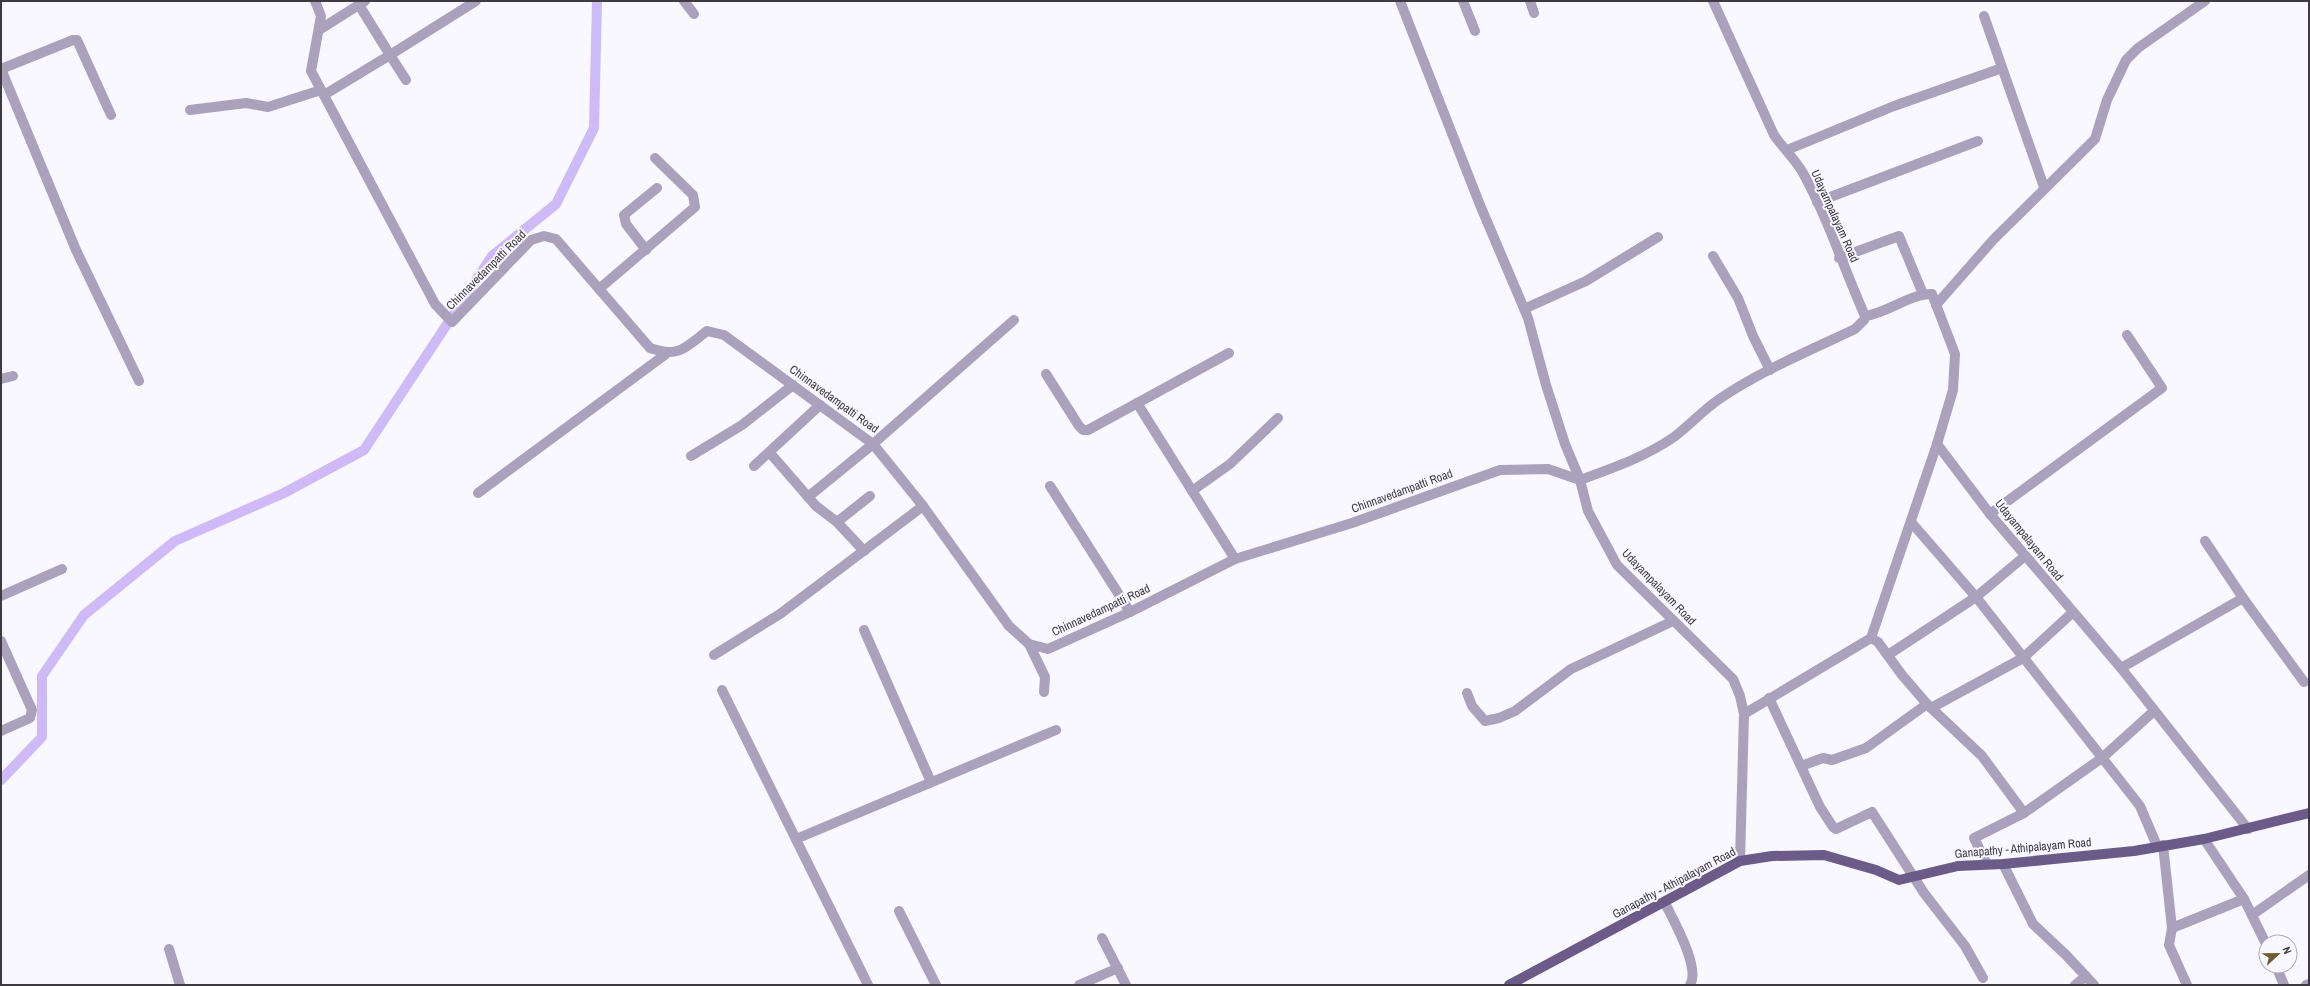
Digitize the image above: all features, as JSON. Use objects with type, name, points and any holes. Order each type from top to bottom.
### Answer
[{"type":"main road","name":"Ganapathy - Athipalayam Road","points":[[1509,985],[1565,953],[1665,903],[1740,861],[1772,856],[1824,854],[1876,870],[1895,879],[1914,877],[1958,866],[2003,864],[2134,851],[2204,839],[2309,813]]},
{"type":"street","name":"Chinnavedampatti Road","points":[[315,1],[321,16],[311,70],[435,304],[452,322],[531,240],[544,236],[556,239],[650,348],[666,354],[681,350],[707,331],[724,334],[873,444],[923,506],[1009,626],[1029,644],[1048,649],[1130,612],[1235,559],[1352,523],[1438,490],[1500,470],[1548,469],[1580,480]]},
{"type":"street","points":[[190,110],[246,103],[268,108],[323,92],[390,55],[476,1]]},
{"type":"street","points":[[684,1],[694,14]]},
{"type":"street","name":"Udayampalayam Road","points":[[1400,1],[1480,205],[1524,309],[1558,422],[1580,480],[1588,511],[1616,565],[1733,679],[1744,714],[1740,861]]},
{"type":"street","points":[[1463,1],[1474,31]]},
{"type":"street","points":[[1530,1],[1534,12]]},
{"type":"street","name":"Udayampalayam Road","points":[[1713,1],[1774,135],[1787,150],[1803,173],[1817,202],[1839,258],[1865,316]]},
{"type":"street","points":[[1936,305],[1993,240],[2044,187],[2095,139],[2106,100],[2126,60],[2138,48],[2205,1]]},
{"type":"street","points":[[319,30],[362,3],[390,55],[406,80]]},
{"type":"street","points":[[1984,16],[2044,187]]},
{"type":"street","points":[[111,115],[77,40],[73,40],[1,69],[76,250],[139,381]]},
{"type":"street","points":[[1787,150],[1894,106],[2002,68]]},
{"type":"street","points":[[1817,202],[1978,141]]},
{"type":"street","points":[[599,289],[695,207],[693,195],[655,158]]},
{"type":"street","points":[[646,250],[626,224],[624,215],[657,188]]},
{"type":"street","points":[[1839,258],[1899,236],[1923,294]]},
{"type":"street","points":[[1524,309],[1586,281],[1658,237]]},
{"type":"street","points":[[1713,256],[1738,298],[1753,336],[1770,370]]},
{"type":"street","points":[[1580,480],[1635,459],[1655,449],[1675,436],[1693,418],[1718,400],[1770,370],[1855,329],[1864,320],[1865,316],[1878,314],[1923,294],[1932,294],[1955,354],[1953,390],[1937,444],[1871,638],[1744,714]]},
{"type":"street","points":[[808,497],[873,444],[1014,320]]},
{"type":"street","points":[[1990,514],[2162,388],[2127,336]]},
{"type":"street","points":[[1046,374],[1083,430],[1088,430],[1229,353]]},
{"type":"street","points":[[478,493],[666,354]]},
{"type":"street","points":[[1,379],[13,376]]},
{"type":"street","points":[[691,456],[742,425],[793,385]]},
{"type":"street","points":[[1137,403],[1235,559]]},
{"type":"street","points":[[754,466],[770,453],[820,405]]},
{"type":"street","points":[[1192,491],[1230,464],[1278,418]]},
{"type":"street","name":"Udayampalayam Road","points":[[1937,444],[1990,514],[2121,668],[2248,829]]},
{"type":"street","points":[[770,453],[808,497],[837,522],[864,551]]},
{"type":"street","points":[[1050,486],[1130,612]]},
{"type":"street","points":[[837,522],[870,496]]},
{"type":"street","points":[[714,655],[780,614],[923,506]]},
{"type":"street","points":[[1911,522],[1976,597],[2140,806],[2160,846],[2172,928],[2169,945],[2187,985]]},
{"type":"street","points":[[2205,541],[2243,598],[2304,682]]},
{"type":"street","points":[[1888,655],[1976,597],[2025,556]]},
{"type":"street","points":[[1,596],[62,569]]},
{"type":"street","points":[[2121,668],[2243,598]]},
{"type":"street","points":[[1801,766],[1823,758],[1832,760],[1866,748],[1929,706],[2023,658],[2072,612]]},
{"type":"street","points":[[1467,693],[1472,706],[1485,721],[1499,718],[1515,711],[1571,669],[1672,621]]},
{"type":"street","points":[[864,630],[931,782]]},
{"type":"street","points":[[1871,638],[1878,642],[1902,675],[1929,706],[1982,756],[2024,813]]},
{"type":"street","points":[[1,640],[5,662],[32,710],[30,718],[1,731]]},
{"type":"street","points":[[1029,644],[1045,677],[1044,692]]},
{"type":"street","points":[[722,690],[868,985]]},
{"type":"street","points":[[1769,698],[1820,807],[1833,827],[1836,828],[1872,812],[1914,877],[1965,946],[1983,978]]},
{"type":"street","points":[[1987,864],[1974,838],[2024,813],[2102,758],[2154,711]]},
{"type":"street","points":[[796,839],[1056,730]]},
{"type":"street","points":[[2204,839],[2244,899],[2261,934]]},
{"type":"street","points":[[2003,864],[2033,924],[2094,985]]},
{"type":"street","points":[[2252,915],[2309,875]]},
{"type":"street","points":[[2172,928],[2244,899]]},
{"type":"street","points":[[1665,903],[1693,971],[1690,985]]},
{"type":"street","points":[[899,911],[936,985]]},
{"type":"street","points":[[1102,938],[1126,985]]},
{"type":"street","points":[[169,949],[180,985]]},
{"type":"street","points":[[1079,985],[1118,968]]},
{"type":"street","points":[[2279,974],[2284,985]]},
{"type":"street","points":[[2075,985],[2086,976]]},
{"type":"waterway","points":[[1,780],[42,737],[42,676],[84,615],[175,541],[284,493],[364,450],[492,256],[556,204],[594,128],[597,1]]}]
